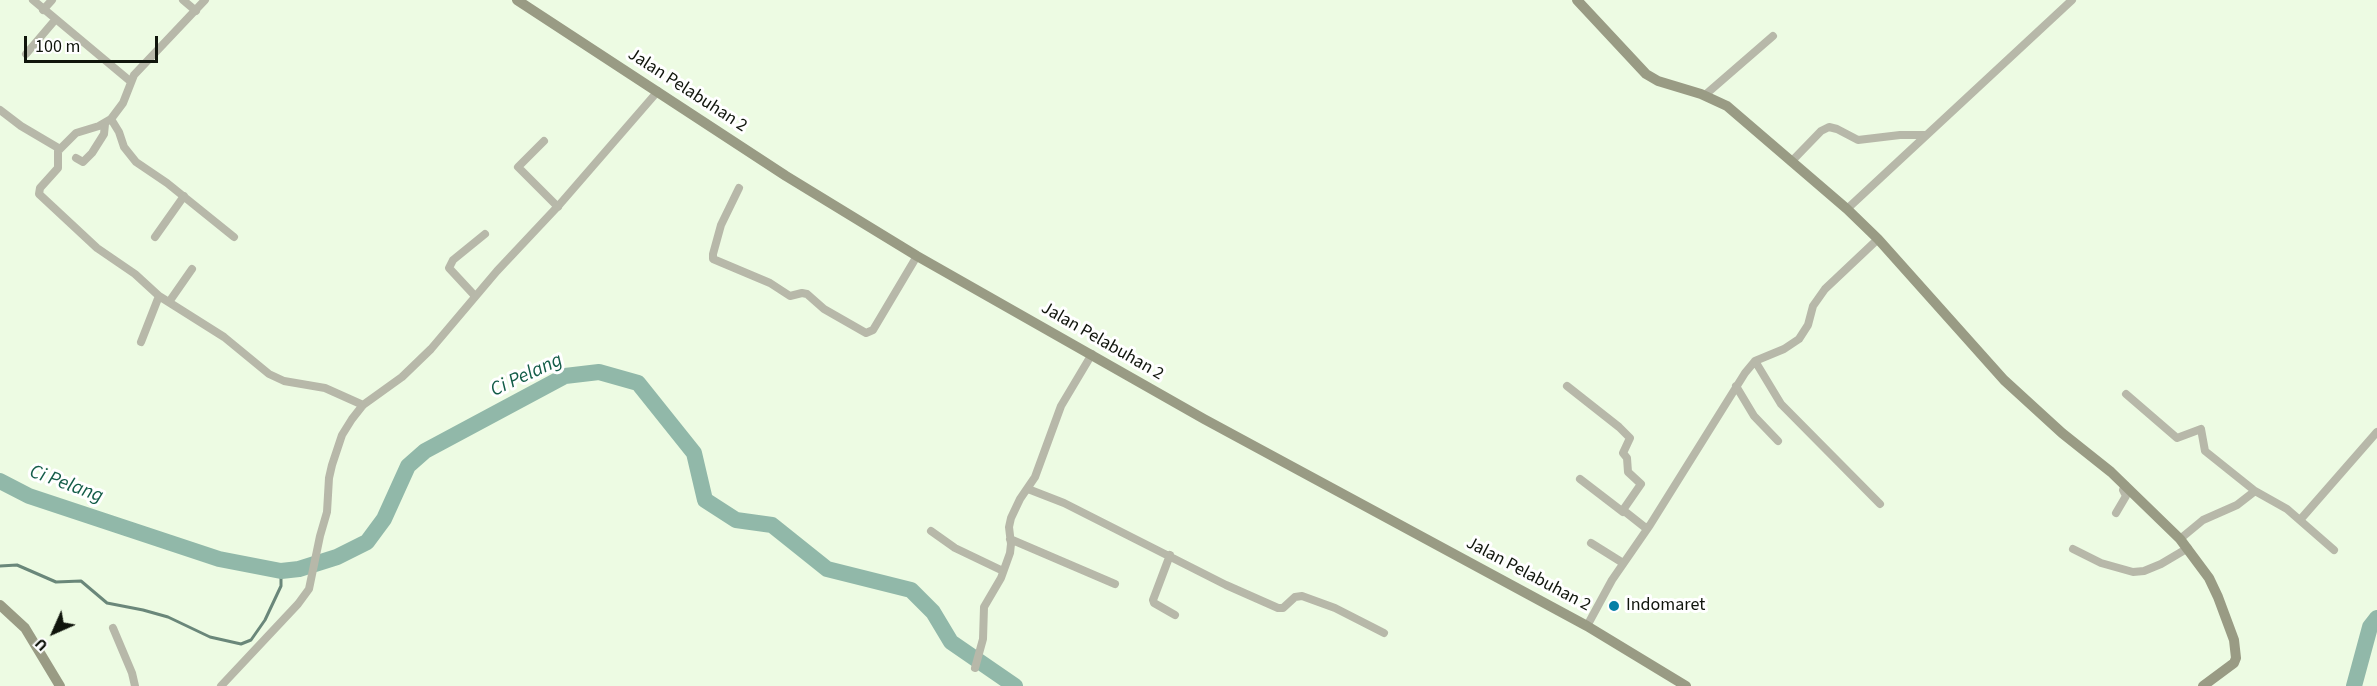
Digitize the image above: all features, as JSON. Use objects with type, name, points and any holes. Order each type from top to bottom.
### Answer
[{"type":"main road","name":"Jalan Pelabuhan 2","points":[[517,0],[786,176],[918,256],[1204,419],[1587,626],[1686,686]]},
{"type":"main road","points":[[1577,0],[1646,74],[1658,81],[1706,95],[1727,106],[1847,209],[1878,239],[2004,380],[2062,433],[2125,485],[2184,544],[2203,567],[2218,597],[2234,640],[2236,658],[2232,665],[2203,686]]},
{"type":"main road","points":[[0,605],[25,628],[60,686]]},
{"type":"street","points":[[33,0],[130,81]]},
{"type":"street","points":[[43,10],[52,0]]},
{"type":"street","points":[[183,0],[196,11]]},
{"type":"street","points":[[76,158],[83,162],[92,153],[104,134],[108,121],[123,103],[130,81],[156,50],[205,0]]},
{"type":"street","points":[[1847,209],[2072,0]]},
{"type":"street","points":[[26,54],[56,20]]},
{"type":"street","points":[[1706,95],[1773,36]]},
{"type":"street","points":[[221,686],[298,604],[309,589],[327,512],[329,478],[336,451],[347,425],[363,405],[412,369],[475,296],[558,207],[658,91]]},
{"type":"street","points":[[0,110],[21,126],[60,149]]},
{"type":"street","points":[[108,121],[76,133],[60,149],[57,153],[58,168],[41,186],[39,194],[90,242],[135,274],[159,296],[224,338],[269,374],[284,381],[325,388],[363,405]]},
{"type":"street","points":[[108,121],[129,154],[234,237]]},
{"type":"street","points":[[1791,162],[1821,131],[1829,127],[1858,140],[1900,135],[1926,135]]},
{"type":"street","points":[[544,141],[518,167],[558,207]]},
{"type":"street","points":[[739,188],[721,225],[713,259],[770,283],[790,296],[807,294],[824,309],[840,316],[866,333],[871,332],[879,321],[918,256]]},
{"type":"street","points":[[154,237],[184,196]]},
{"type":"street","points":[[475,296],[449,268],[453,260],[484,234]]},
{"type":"street","points":[[1587,626],[1623,563],[1755,360],[1784,349],[1799,339],[1808,326],[1813,306],[1825,289],[1878,239]]},
{"type":"street","points":[[169,302],[192,269]]},
{"type":"street","points":[[141,342],[159,296]]},
{"type":"street","points":[[975,668],[983,639],[984,608],[1010,553],[1009,523],[1016,507],[1038,472],[1057,416],[1092,354]]},
{"type":"street","points":[[1755,360],[1781,404],[1880,504]]},
{"type":"street","points":[[1567,386],[1630,438],[1623,453],[1627,458],[1628,472],[1641,484],[1623,512]]},
{"type":"street","points":[[1736,386],[1754,416],[1778,441]]},
{"type":"street","points":[[2126,394],[2177,438],[2201,429],[2205,451],[2255,491],[2287,509],[2334,550]]},
{"type":"street","points":[[2300,520],[2377,432]]},
{"type":"street","points":[[1580,479],[1647,529]]},
{"type":"street","points":[[2116,513],[2126,496],[2123,490],[2125,485]]},
{"type":"street","points":[[1028,489],[1064,503],[1278,608],[1283,608],[1292,598],[1302,596],[1335,608],[1384,633]]},
{"type":"street","points":[[2073,549],[2101,564],[2133,572],[2161,564],[2184,544],[2203,520],[2224,512],[2255,491]]},
{"type":"street","points":[[931,531],[955,548],[1003,572]]},
{"type":"street","points":[[1010,539],[1115,584]]},
{"type":"street","points":[[1591,543],[1623,563]]},
{"type":"street","points":[[1170,555],[1153,600],[1154,603],[1175,615]]},
{"type":"street","points":[[113,628],[132,673],[135,686]]},
{"type":"waterway","name":"Ci Pelang","points":[[0,481],[29,496],[219,559],[281,571],[299,569],[337,557],[367,542],[384,519],[408,466],[425,451],[565,376],[599,372],[638,383],[694,453],[705,500],[736,520],[772,525],[827,569],[911,590],[933,612],[951,642],[1015,686]]},
{"type":"waterway","points":[[0,566],[17,565],[56,582],[81,581],[107,603],[168,617],[210,637],[241,644],[251,640],[265,620],[281,586],[281,571]]},
{"type":"waterway","name":"Ci Pelang","points":[[2354,686],[2370,627],[2377,618]]},
{"type":"place","name":"Indomaret","points":[[1614,606]]}]
